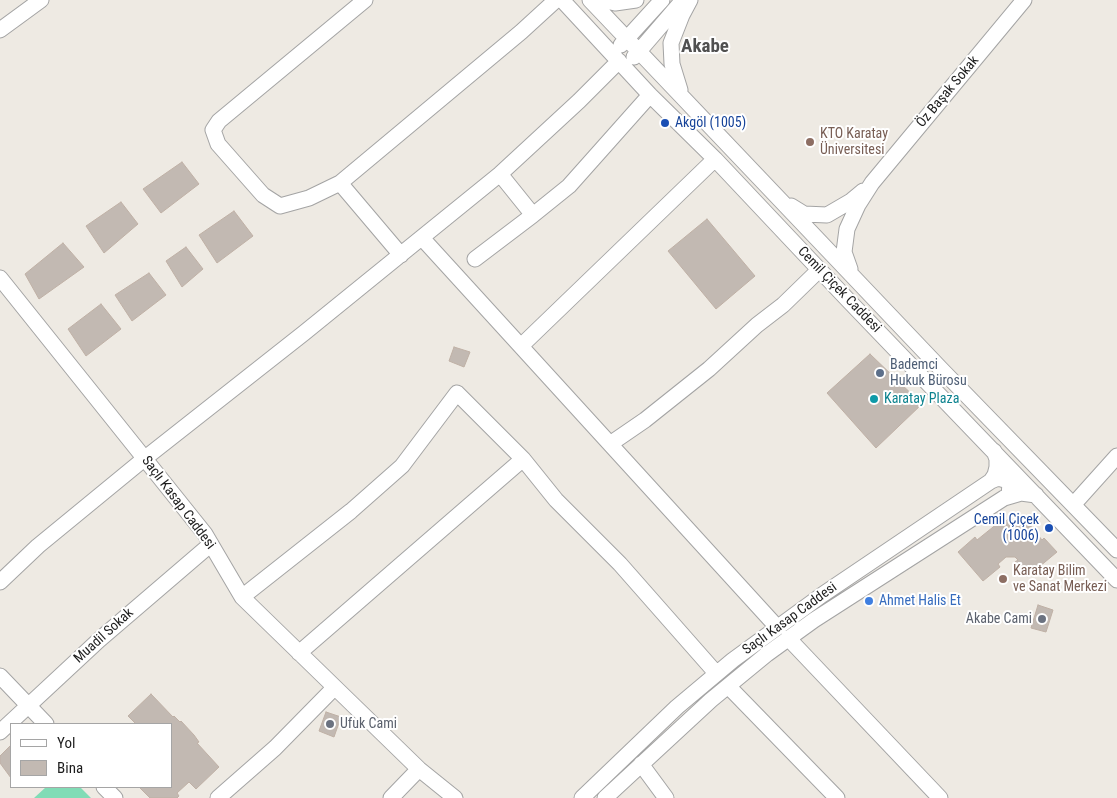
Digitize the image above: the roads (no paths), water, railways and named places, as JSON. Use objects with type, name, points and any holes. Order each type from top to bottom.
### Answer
[{"type":"street","points":[[0,30],[41,0]]},
{"type":"street","points":[[365,0],[219,121],[214,130],[218,144],[263,195],[280,206],[309,198],[340,183],[521,32],[556,0]]},
{"type":"street","name":"Cemil Çiçek Caddesi","points":[[562,0],[650,95],[714,159],[1117,580]]},
{"type":"street","name":"Cemil Çiçek Caddesi","points":[[590,0],[1117,550]]},
{"type":"street","points":[[602,0],[615,4],[636,0]]},
{"type":"street","points":[[619,61],[627,39],[662,0]]},
{"type":"street","points":[[0,582],[38,546],[144,459],[500,174],[580,101],[619,61],[639,50],[683,0]]},
{"type":"street","points":[[681,94],[672,64],[671,43],[690,0]]},
{"type":"street","name":"Öz Başak Sokak","points":[[872,183],[1024,0]]},
{"type":"street","points":[[474,259],[534,215],[569,186],[650,95]]},
{"type":"street","points":[[521,346],[714,159]]},
{"type":"street","points":[[500,174],[534,215]]},
{"type":"street","points":[[340,183],[401,255]]},
{"type":"street","points":[[778,198],[804,214],[827,215],[851,201],[872,183]]},
{"type":"street","points":[[853,276],[844,252],[847,229],[858,205],[872,183]]},
{"type":"street","points":[[422,238],[777,627]]},
{"type":"street","points":[[610,444],[645,420],[709,369],[784,305],[819,270]]},
{"type":"street","name":"Saçlı Kasap Caddesi","points":[[0,278],[205,534],[242,597],[419,769],[455,798]]},
{"type":"street","points":[[242,597],[351,511],[402,466],[457,392],[523,459],[556,500],[620,564],[716,673]]},
{"type":"street","points":[[991,481],[997,467],[994,451]]},
{"type":"street","points":[[1073,505],[1117,456]]},
{"type":"street","points":[[299,653],[523,459]]},
{"type":"street","points":[[991,481],[998,478],[1005,480],[1010,484],[1009,495],[1021,493],[1036,496]]},
{"type":"street","name":"Saçlı Kasap Caddesi","points":[[582,798],[677,707],[716,673],[777,627],[991,481]]},
{"type":"street","name":"Saçlı Kasap Caddesi","points":[[605,798],[692,716],[788,638],[913,555],[1009,495]]},
{"type":"street","name":"Muadil Sokak","points":[[0,732],[99,640],[211,544]]},
{"type":"street","points":[[788,638],[940,798]]},
{"type":"street","points":[[0,676],[45,723]]},
{"type":"street","points":[[728,686],[837,798]]},
{"type":"street","points":[[218,798],[275,748],[334,688]]},
{"type":"street","points":[[641,764],[666,798]]},
{"type":"street","points":[[390,798],[419,769]]},
{"type":"street","points":[[105,788],[115,798]]},
{"type":"place","name":"Akgöl (1005)","points":[[665,123]]},
{"type":"place","name":"KTO Karatay Üniversitesi","points":[[810,142]]},
{"type":"place","name":"Bademci Hukuk Bürosu","points":[[880,373]]},
{"type":"place","name":"Karatay Plaza","points":[[874,399]]},
{"type":"place","name":"Cemil Çiçek (1006)","points":[[1049,528]]},
{"type":"place","name":"Karatay Bilim ve Sanat Merkezi","points":[[1003,579]]},
{"type":"place","name":"Ahmet Halis Et","points":[[869,601]]},
{"type":"place","name":"Akabe Cami","points":[[1042,619]]},
{"type":"place","name":"Ufuk Cami","points":[[330,724]]},
{"type":"district","name":"Akabe","points":[[705,47]]}]
